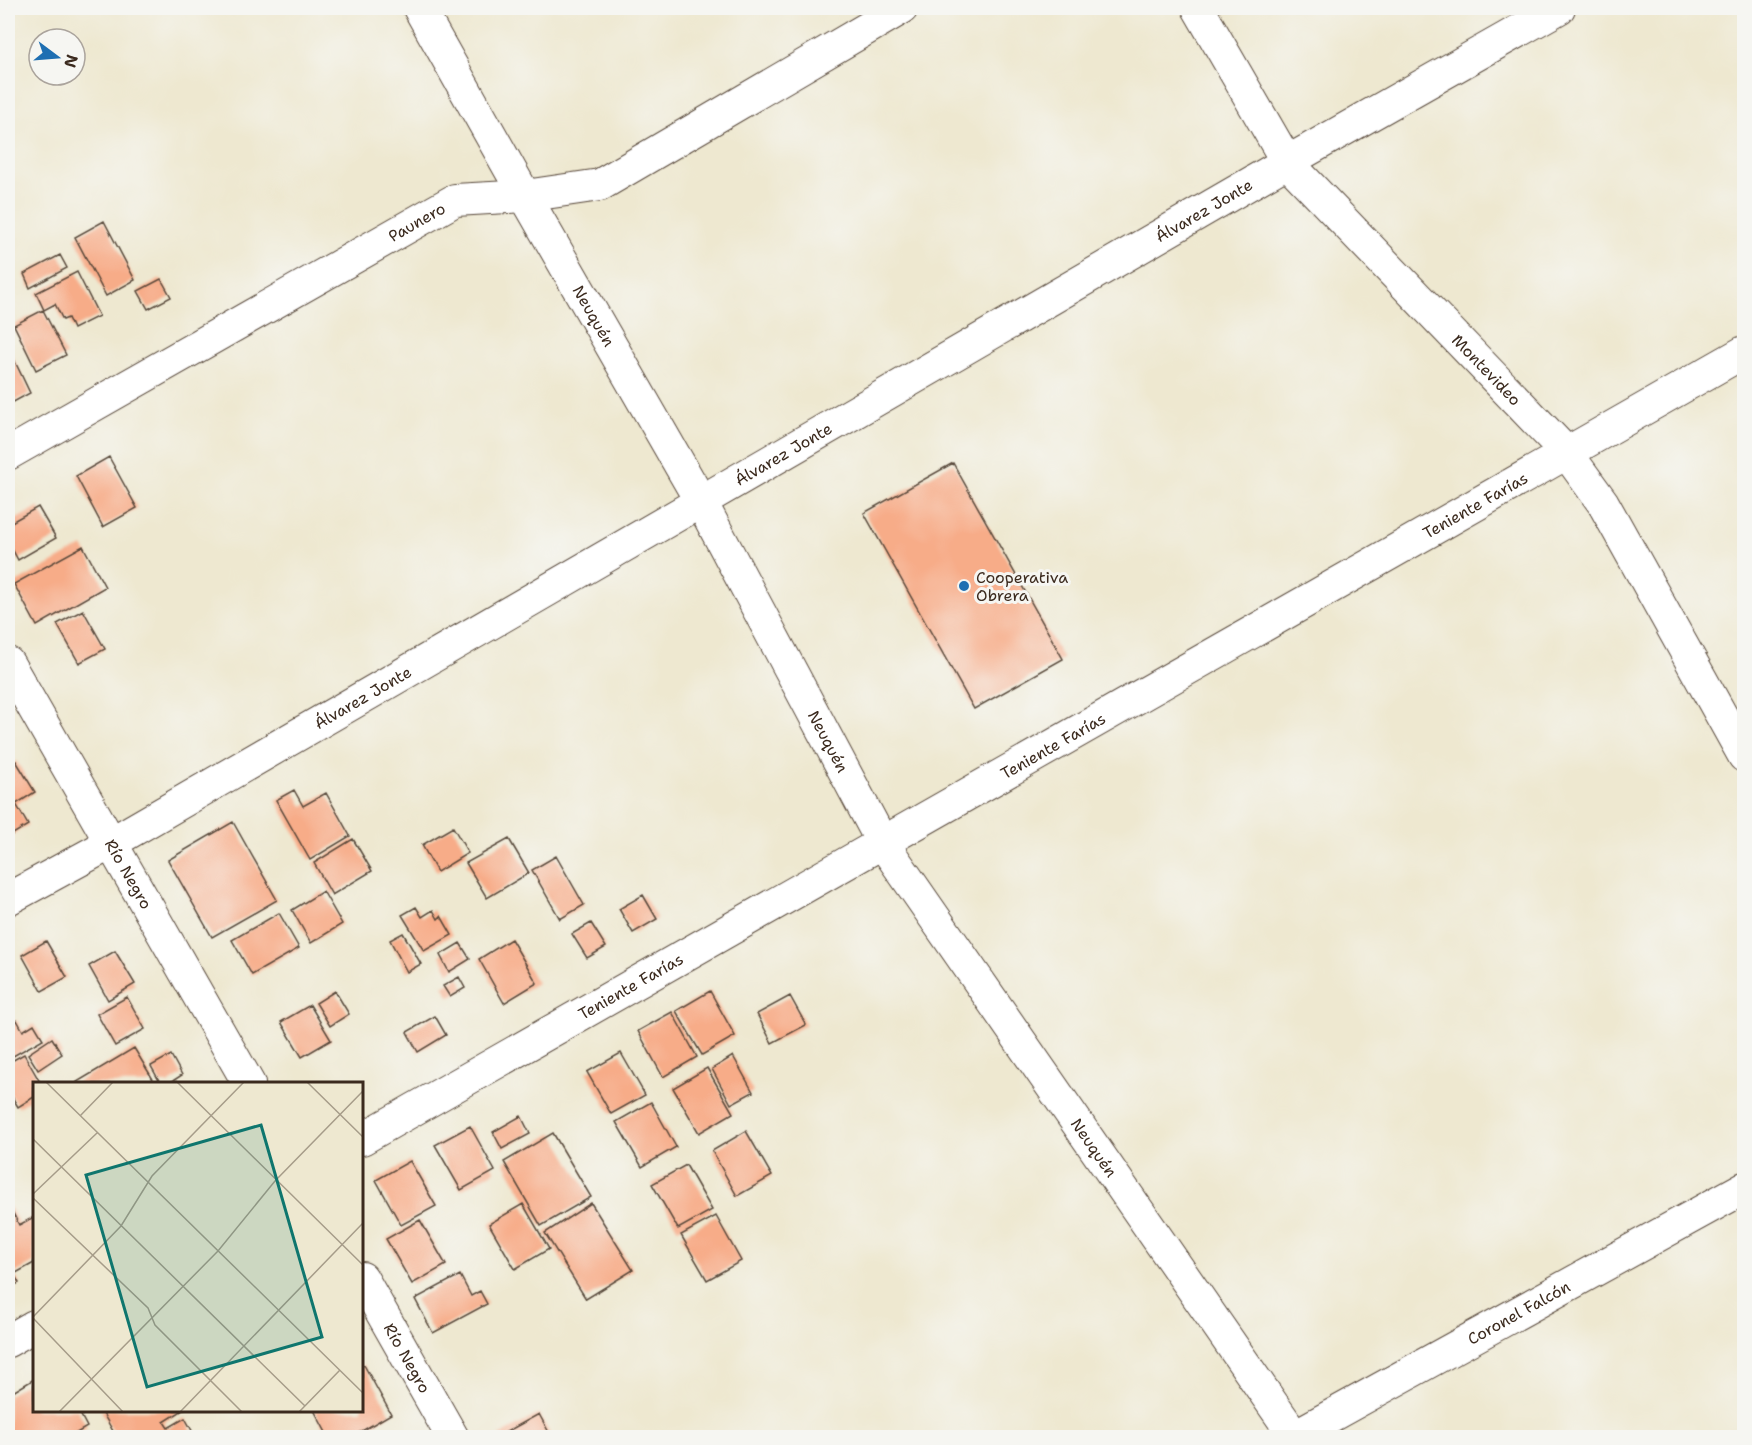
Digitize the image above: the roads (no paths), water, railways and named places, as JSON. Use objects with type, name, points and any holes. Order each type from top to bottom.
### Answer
[{"type":"street","name":"Neuquén","points":[[419,8],[700,501],[882,842],[1294,1437]]},
{"type":"street","name":"Paunero","points":[[8,454],[454,200],[525,196],[600,185],[902,8]]},
{"type":"street","name":"Montevideo","points":[[1198,8],[1287,162],[1566,452],[1603,502],[1744,756]]},
{"type":"street","name":"Álvarez Jonte","points":[[8,899],[111,843],[1287,162],[1559,8]]},
{"type":"street","name":"Teniente Farías","points":[[363,1138],[1744,352]]},
{"type":"street","name":"Río Negro","points":[[8,663],[248,1082]]},
{"type":"street","name":"Coronel Falcón","points":[[1294,1437],[1744,1188]]},
{"type":"street","name":"Río Negro","points":[[363,1280],[453,1437]]},
{"type":"street","points":[[8,1341],[33,1327]]},
{"type":"place","name":"Cooperativa Obrera","points":[[964,586]]}]
